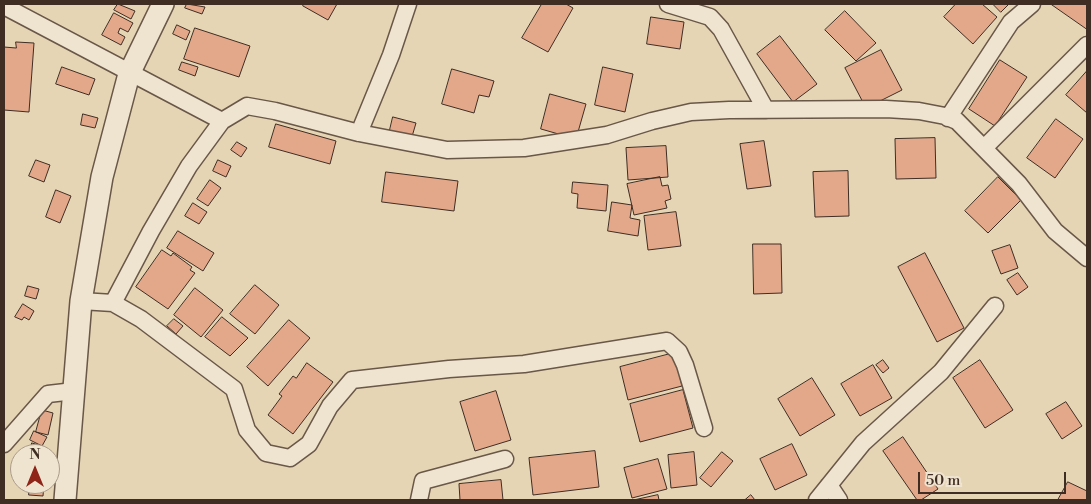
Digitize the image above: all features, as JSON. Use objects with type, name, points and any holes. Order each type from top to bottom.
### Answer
[{"type":"street","points":[[66,500],[81,301],[102,177],[129,74],[162,4]]},
{"type":"street","points":[[359,133],[392,55],[408,4]]},
{"type":"street","points":[[668,4],[710,17],[721,29],[766,110]]},
{"type":"street","points":[[948,118],[1011,22],[1032,4]]},
{"type":"street","points":[[4,6],[129,74],[222,121]]},
{"type":"street","points":[[984,148],[1087,45]]},
{"type":"street","points":[[113,303],[151,231],[189,166],[222,121],[247,106],[275,110],[359,133],[448,150],[524,148],[607,135],[652,121],[691,112],[886,109],[919,111],[957,121],[1019,184],[1055,230],[1087,258]]},
{"type":"street","points":[[81,301],[113,303],[141,318],[234,389],[247,430],[266,453],[290,458],[309,444],[330,406],[352,380],[449,369],[524,364],[667,341],[679,352],[685,366],[704,428]]},
{"type":"street","points":[[817,500],[862,443],[941,372],[995,306]]},
{"type":"street","points":[[4,444],[48,394],[74,391]]},
{"type":"street","points":[[419,500],[423,481],[505,459]]},
{"type":"street","points":[[829,485],[839,500]]},
{"type":"building","points":[[118,4],[135,11],[131,19],[114,10]]},
{"type":"building","points":[[187,4],[205,7],[202,14],[185,8]]},
{"type":"building","points":[[304,4],[337,4],[328,20],[303,6]]},
{"type":"building","points":[[542,4],[566,4],[573,8],[548,52],[522,38]]},
{"type":"building","points":[[956,4],[982,4],[997,17],[973,44],[944,17]]},
{"type":"building","points":[[993,4],[1007,4],[1008,5],[1001,12]]},
{"type":"building","points":[[1051,4],[1087,4],[1087,29]]},
{"type":"building","points":[[845,11],[876,43],[856,61],[825,30]]},
{"type":"building","points":[[114,13],[133,23],[128,32],[120,28],[118,33],[125,37],[121,45],[102,35]]},
{"type":"building","points":[[651,17],[684,22],[680,49],[647,44]]},
{"type":"building","points":[[177,25],[190,31],[186,40],[173,34]]},
{"type":"building","points":[[195,28],[250,46],[239,77],[184,59]]},
{"type":"building","points":[[780,36],[817,84],[793,102],[757,54]]},
{"type":"building","points":[[16,42],[34,43],[29,112],[4,110],[4,47],[16,48]]},
{"type":"building","points":[[881,50],[902,90],[866,108],[845,68]]},
{"type":"building","points":[[1000,60],[1027,77],[995,126],[969,109]]},
{"type":"building","points":[[182,62],[198,67],[195,76],[179,70]]},
{"type":"building","points":[[62,67],[95,79],[89,95],[56,84]]},
{"type":"building","points":[[603,67],[633,74],[625,112],[595,105]]},
{"type":"building","points":[[452,69],[494,81],[489,97],[479,95],[474,113],[442,104]]},
{"type":"building","points":[[1087,71],[1087,113],[1066,95]]},
{"type":"building","points":[[550,94],[586,104],[576,139],[541,129]]},
{"type":"building","points":[[83,114],[98,118],[95,128],[81,125]]},
{"type":"building","points":[[393,117],[416,123],[411,140],[389,134]]},
{"type":"building","points":[[1056,119],[1083,139],[1055,178],[1027,158]]},
{"type":"building","points":[[276,124],[336,141],[330,164],[269,147]]},
{"type":"building","points":[[935,138],[936,178],[896,179],[895,139]]},
{"type":"building","points":[[764,141],[771,186],[747,189],[740,144]]},
{"type":"building","points":[[237,142],[247,148],[241,157],[231,150]]},
{"type":"building","points":[[666,146],[668,177],[628,180],[626,148]]},
{"type":"building","points":[[36,160],[50,165],[44,182],[29,176]]},
{"type":"building","points":[[218,160],[231,166],[226,177],[213,171]]},
{"type":"building","points":[[848,171],[849,216],[815,217],[813,172]]},
{"type":"building","points":[[386,172],[458,181],[454,211],[382,202]]},
{"type":"building","points":[[660,177],[662,186],[668,185],[671,199],[665,201],[667,208],[634,215],[627,184]]},
{"type":"building","points":[[998,177],[1021,200],[988,233],[965,211]]},
{"type":"building","points":[[210,180],[221,188],[208,206],[197,199]]},
{"type":"building","points":[[573,182],[608,185],[606,211],[577,208],[578,194],[572,193]]},
{"type":"building","points":[[56,190],[71,196],[60,223],[46,217]]},
{"type":"building","points":[[612,202],[632,205],[630,218],[640,220],[638,236],[608,231]]},
{"type":"building","points":[[193,203],[207,212],[199,224],[185,216]]},
{"type":"building","points":[[676,212],[681,246],[648,250],[644,216]]},
{"type":"building","points":[[178,231],[214,253],[203,271],[167,248]]},
{"type":"building","points":[[753,244],[781,244],[782,293],[754,294]]},
{"type":"building","points":[[1010,245],[1018,268],[1001,274],[992,251]]},
{"type":"building","points":[[162,250],[171,256],[173,253],[192,267],[190,270],[195,273],[168,309],[136,287]]},
{"type":"building","points":[[925,253],[964,328],[937,342],[898,267]]},
{"type":"building","points":[[1018,273],[1028,287],[1017,295],[1007,280]]},
{"type":"building","points":[[255,285],[279,305],[255,334],[230,314]]},
{"type":"building","points":[[28,286],[39,289],[36,299],[25,296]]},
{"type":"building","points":[[195,288],[223,310],[201,337],[174,315]]},
{"type":"building","points":[[23,304],[34,311],[29,320],[24,317],[22,320],[15,317]]},
{"type":"building","points":[[222,317],[248,338],[230,356],[205,337]]},
{"type":"building","points":[[174,319],[183,326],[176,334],[167,326]]},
{"type":"building","points":[[289,320],[310,338],[268,386],[247,367]]},
{"type":"building","points":[[674,353],[682,386],[628,400],[620,367]]},
{"type":"building","points":[[883,360],[889,368],[883,373],[876,365]]},
{"type":"building","points":[[980,360],[1013,410],[985,428],[953,378]]},
{"type":"building","points":[[307,363],[333,382],[293,434],[268,415],[282,396],[279,394],[293,376],[296,378]]},
{"type":"building","points":[[873,365],[892,398],[860,416],[841,384]]},
{"type":"building","points":[[812,378],[835,415],[800,436],[778,399]]},
{"type":"building","points":[[683,390],[693,428],[640,442],[630,404]]},
{"type":"building","points":[[496,391],[511,440],[475,451],[460,402]]},
{"type":"building","points":[[1066,402],[1082,426],[1062,439],[1046,414]]},
{"type":"building","points":[[42,410],[53,413],[48,435],[36,432]]},
{"type":"building","points":[[34,431],[47,437],[43,444],[30,440]]},
{"type":"building","points":[[903,437],[938,489],[921,500],[917,500],[883,451]]},
{"type":"building","points":[[792,444],[807,475],[775,490],[760,459]]},
{"type":"building","points":[[595,451],[599,487],[533,495],[529,458]]},
{"type":"building","points":[[694,452],[697,485],[671,488],[668,455]]},
{"type":"building","points":[[722,452],[733,461],[711,487],[700,478]]},
{"type":"building","points":[[658,459],[667,489],[632,498],[624,468]]},
{"type":"building","points":[[501,480],[503,500],[460,500],[459,484]]},
{"type":"building","points":[[1068,482],[1087,491],[1087,500],[1058,500]]},
{"type":"building","points":[[29,494],[43,494],[43,496]]},
{"type":"building","points":[[658,495],[659,500],[634,500]]},
{"type":"building","points":[[751,495],[755,500],[745,500]]}]
